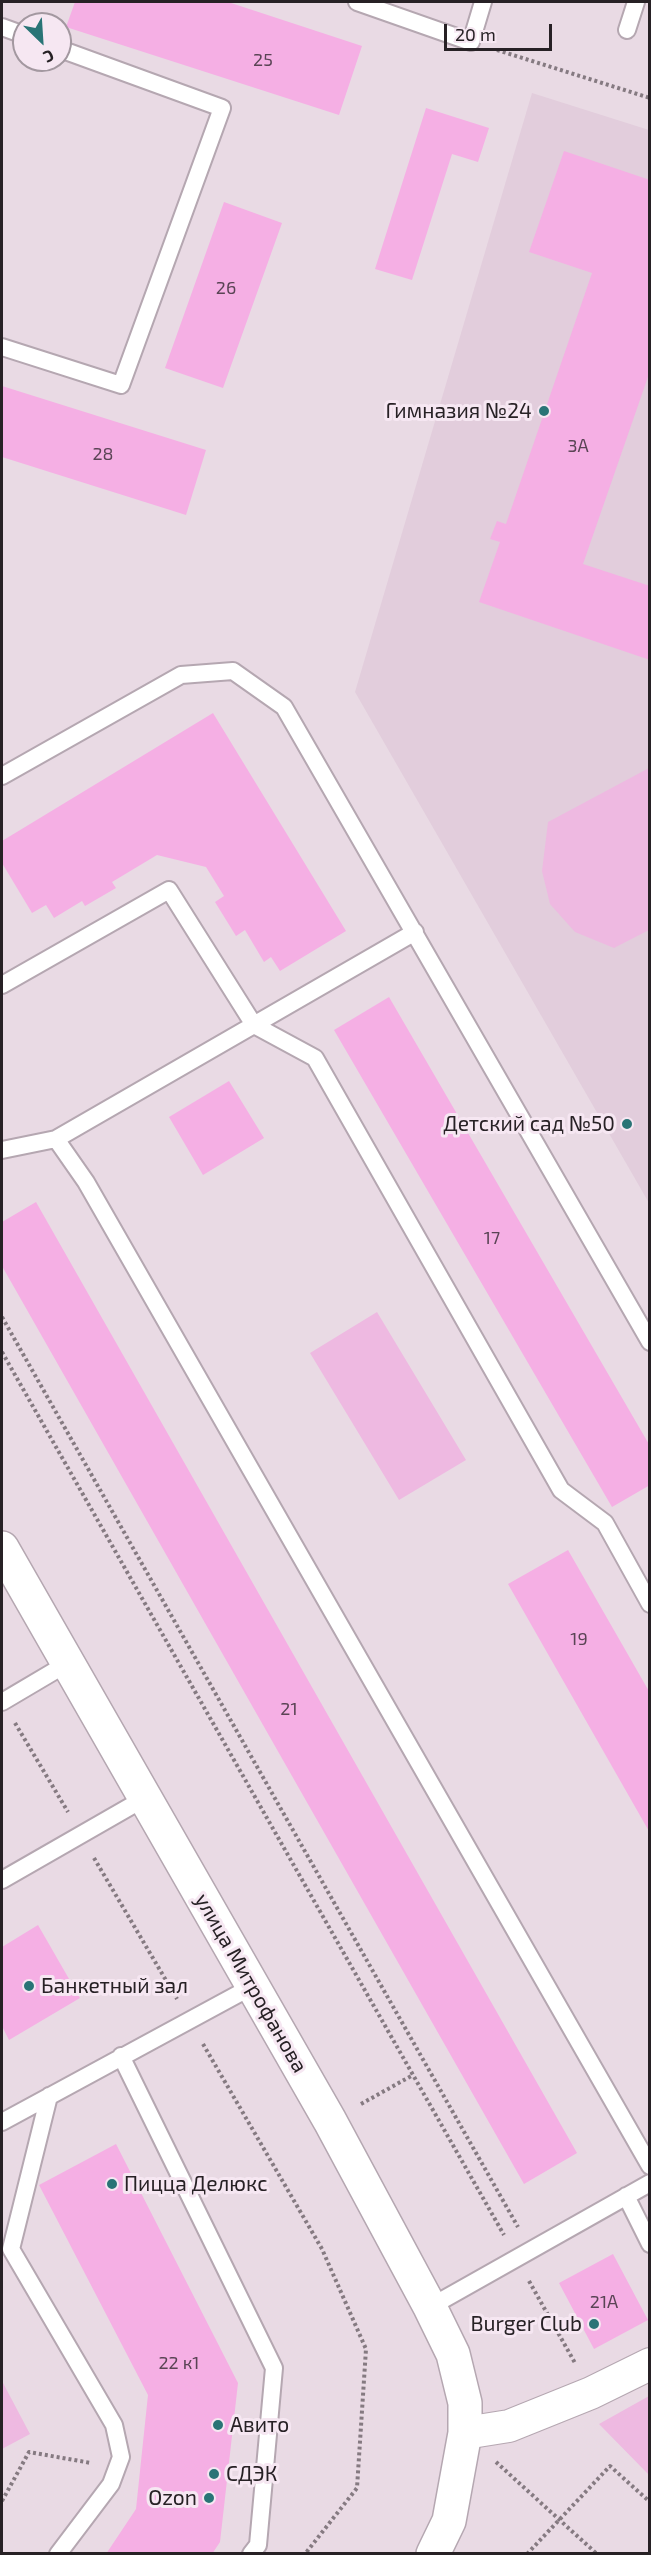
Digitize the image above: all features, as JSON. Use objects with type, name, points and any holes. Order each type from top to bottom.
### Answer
[{"type":"main road","name":"улица Митрофанова","points":[[2,1548],[330,2121],[453,2354],[465,2403],[465,2433],[449,2521],[433,2553]]},
{"type":"street","points":[[465,2433],[509,2426],[591,2393],[650,2364]]},
{"type":"lane","points":[[357,2],[471,42],[483,2]]},
{"type":"lane","points":[[627,30],[636,2]]},
{"type":"lane","points":[[2,347],[121,385],[222,108],[72,53]]},
{"type":"lane","points":[[2,776],[181,675],[233,671],[284,707],[650,1342]]},
{"type":"lane","points":[[2,985],[169,890],[254,1025],[315,1058],[561,1490],[605,1523],[650,1604]]},
{"type":"lane","points":[[2,1150],[56,1139],[415,932]]},
{"type":"lane","points":[[56,1139],[86,1182],[650,2166]]},
{"type":"lane","points":[[2,1702],[68,1663]]},
{"type":"lane","points":[[2,1880],[145,1798]]},
{"type":"lane","points":[[2,2122],[253,1986]]},
{"type":"lane","points":[[121,2056],[274,2368],[258,2545],[251,2553]]},
{"type":"lane","points":[[49,2096],[10,2249],[114,2425],[121,2457],[111,2484],[58,2553]]},
{"type":"lane","points":[[430,2307],[650,2183]]},
{"type":"lane","points":[[626,2196],[650,2244]]},
{"type":"path","points":[[471,42],[650,98]]},
{"type":"path","points":[[2,1317],[524,2254],[591,2393]]},
{"type":"path","points":[[2,1352],[524,2254]]},
{"type":"path","points":[[2,1702],[322,2249],[366,2349],[357,2488],[305,2553]]},
{"type":"path","points":[[465,2433],[558,2520],[597,2553]]},
{"type":"path","points":[[2,2501],[29,2452],[117,2468]]},
{"type":"path","points":[[527,2553],[610,2466],[650,2502]]},
{"type":"shaded area","name":"Гимназия №24","points":[[532,93],[649,130],[649,1203],[355,692]]},
{"type":"shaded area","points":[[649,768],[649,930],[614,948],[575,932],[550,904],[542,871],[548,822]]},
{"type":"shaded area","points":[[377,1312],[466,1460],[399,1500],[310,1353]]},
{"type":"shaded area","points":[[2,2381],[30,2434],[2,2449]]},
{"type":"shaded area","points":[[649,2396],[649,2475],[599,2424]]},
{"type":"building","points":[[75,2],[228,2],[362,46],[339,115],[72,29],[71,12]]},
{"type":"building","points":[[426,108],[489,128],[478,162],[452,154],[412,280],[375,269]]},
{"type":"building","points":[[564,151],[650,180],[650,371],[583,564],[650,586],[650,660],[479,602],[500,542],[490,539],[497,521],[506,524],[592,273],[529,252]]},
{"type":"building","points":[[224,202],[282,223],[223,388],[165,368]]},
{"type":"building","points":[[2,386],[206,450],[186,515],[2,457]]},
{"type":"building","points":[[213,713],[346,931],[280,971],[271,957],[264,962],[245,930],[236,936],[215,902],[224,896],[206,867],[157,855],[112,882],[116,888],[85,906],[82,901],[54,918],[46,905],[32,913],[2,863],[2,841]]},
{"type":"building","points":[[389,997],[650,1446],[650,1485],[612,1507],[334,1030]]},
{"type":"building","points":[[229,1081],[264,1138],[203,1175],[169,1117]]},
{"type":"building","points":[[36,1202],[577,2153],[524,2184],[2,1266],[2,1222]]},
{"type":"building","points":[[568,1550],[650,1693],[650,1833],[508,1584]]},
{"type":"building","points":[[38,1925],[80,1998],[9,2040],[2,2026],[2,1947]]},
{"type":"building","points":[[116,2144],[238,2383],[220,2542],[212,2554],[106,2554],[136,2509],[148,2395],[39,2185]]},
{"type":"building","points":[[613,2254],[648,2320],[594,2349],[559,2283]]},
{"type":"place","name":"Гимназия №24","points":[[544,411]]},
{"type":"place","name":"Детский сад №50","points":[[627,1124]]},
{"type":"place","name":"Банкетный зал","points":[[29,1986]]},
{"type":"place","name":"Пицца Делюкс","points":[[112,2184]]},
{"type":"place","name":"Burger Club","points":[[594,2324]]},
{"type":"place","name":"Авито","points":[[218,2425]]},
{"type":"place","name":"СДЭК","points":[[214,2474]]},
{"type":"place","name":"Ozon","points":[[209,2498]]}]
